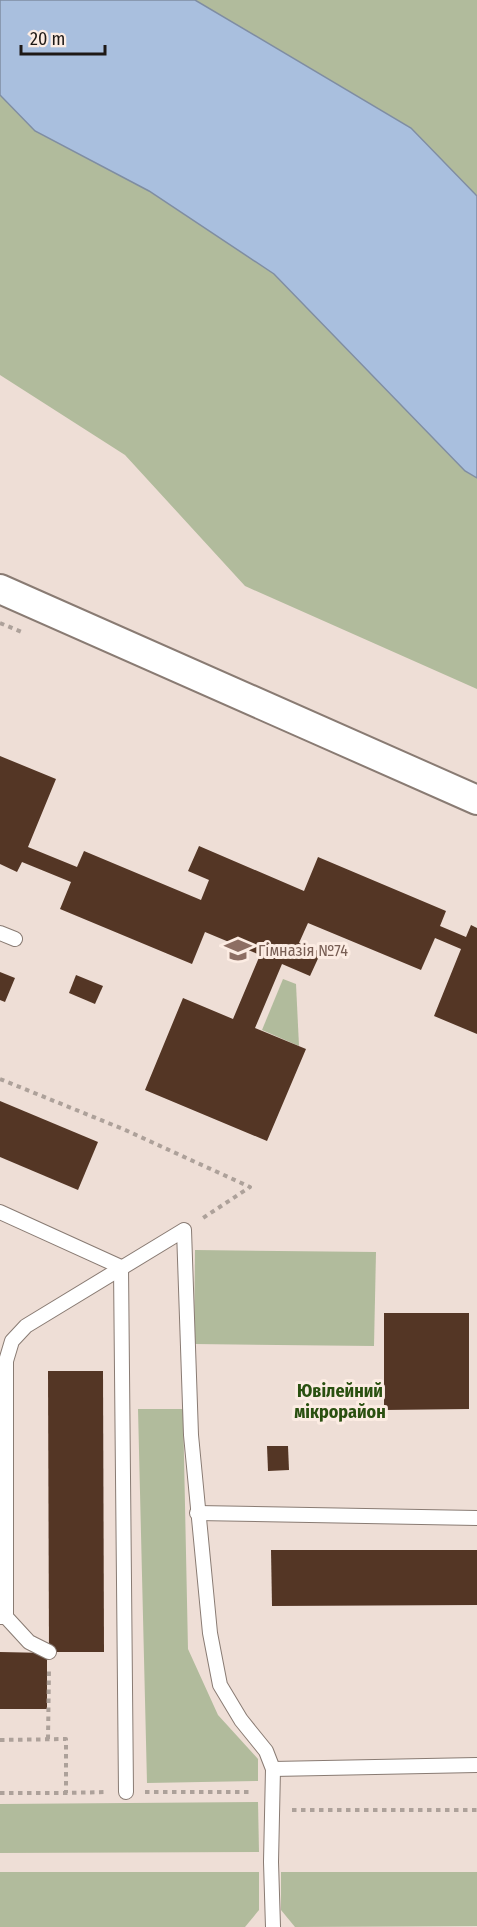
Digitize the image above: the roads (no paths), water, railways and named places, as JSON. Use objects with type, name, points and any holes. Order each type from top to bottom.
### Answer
[{"type":"street","points":[[0,589],[477,800]]},
{"type":"lane","points":[[0,933],[15,939]]},
{"type":"lane","points":[[0,1212],[121,1267]]},
{"type":"lane","points":[[49,1652],[28,1642],[3,1617],[6,1361],[12,1341],[26,1326],[184,1230],[191,1435],[210,1633],[220,1684],[242,1720],[266,1751],[273,1769],[273,1927]]},
{"type":"lane","points":[[121,1267],[126,1792]]},
{"type":"lane","points":[[197,1513],[477,1518]]},
{"type":"lane","points":[[273,1769],[477,1765]]},
{"type":"water","points":[[0,0],[195,0],[411,128],[477,196],[477,478],[465,471],[274,274],[149,191],[35,131],[0,95]]},
{"type":"place","name":"Гімназія №74","points":[[238,950]]},
{"type":"district","name":"Ювілейний мікрорайон","points":[[340,1401]]}]
